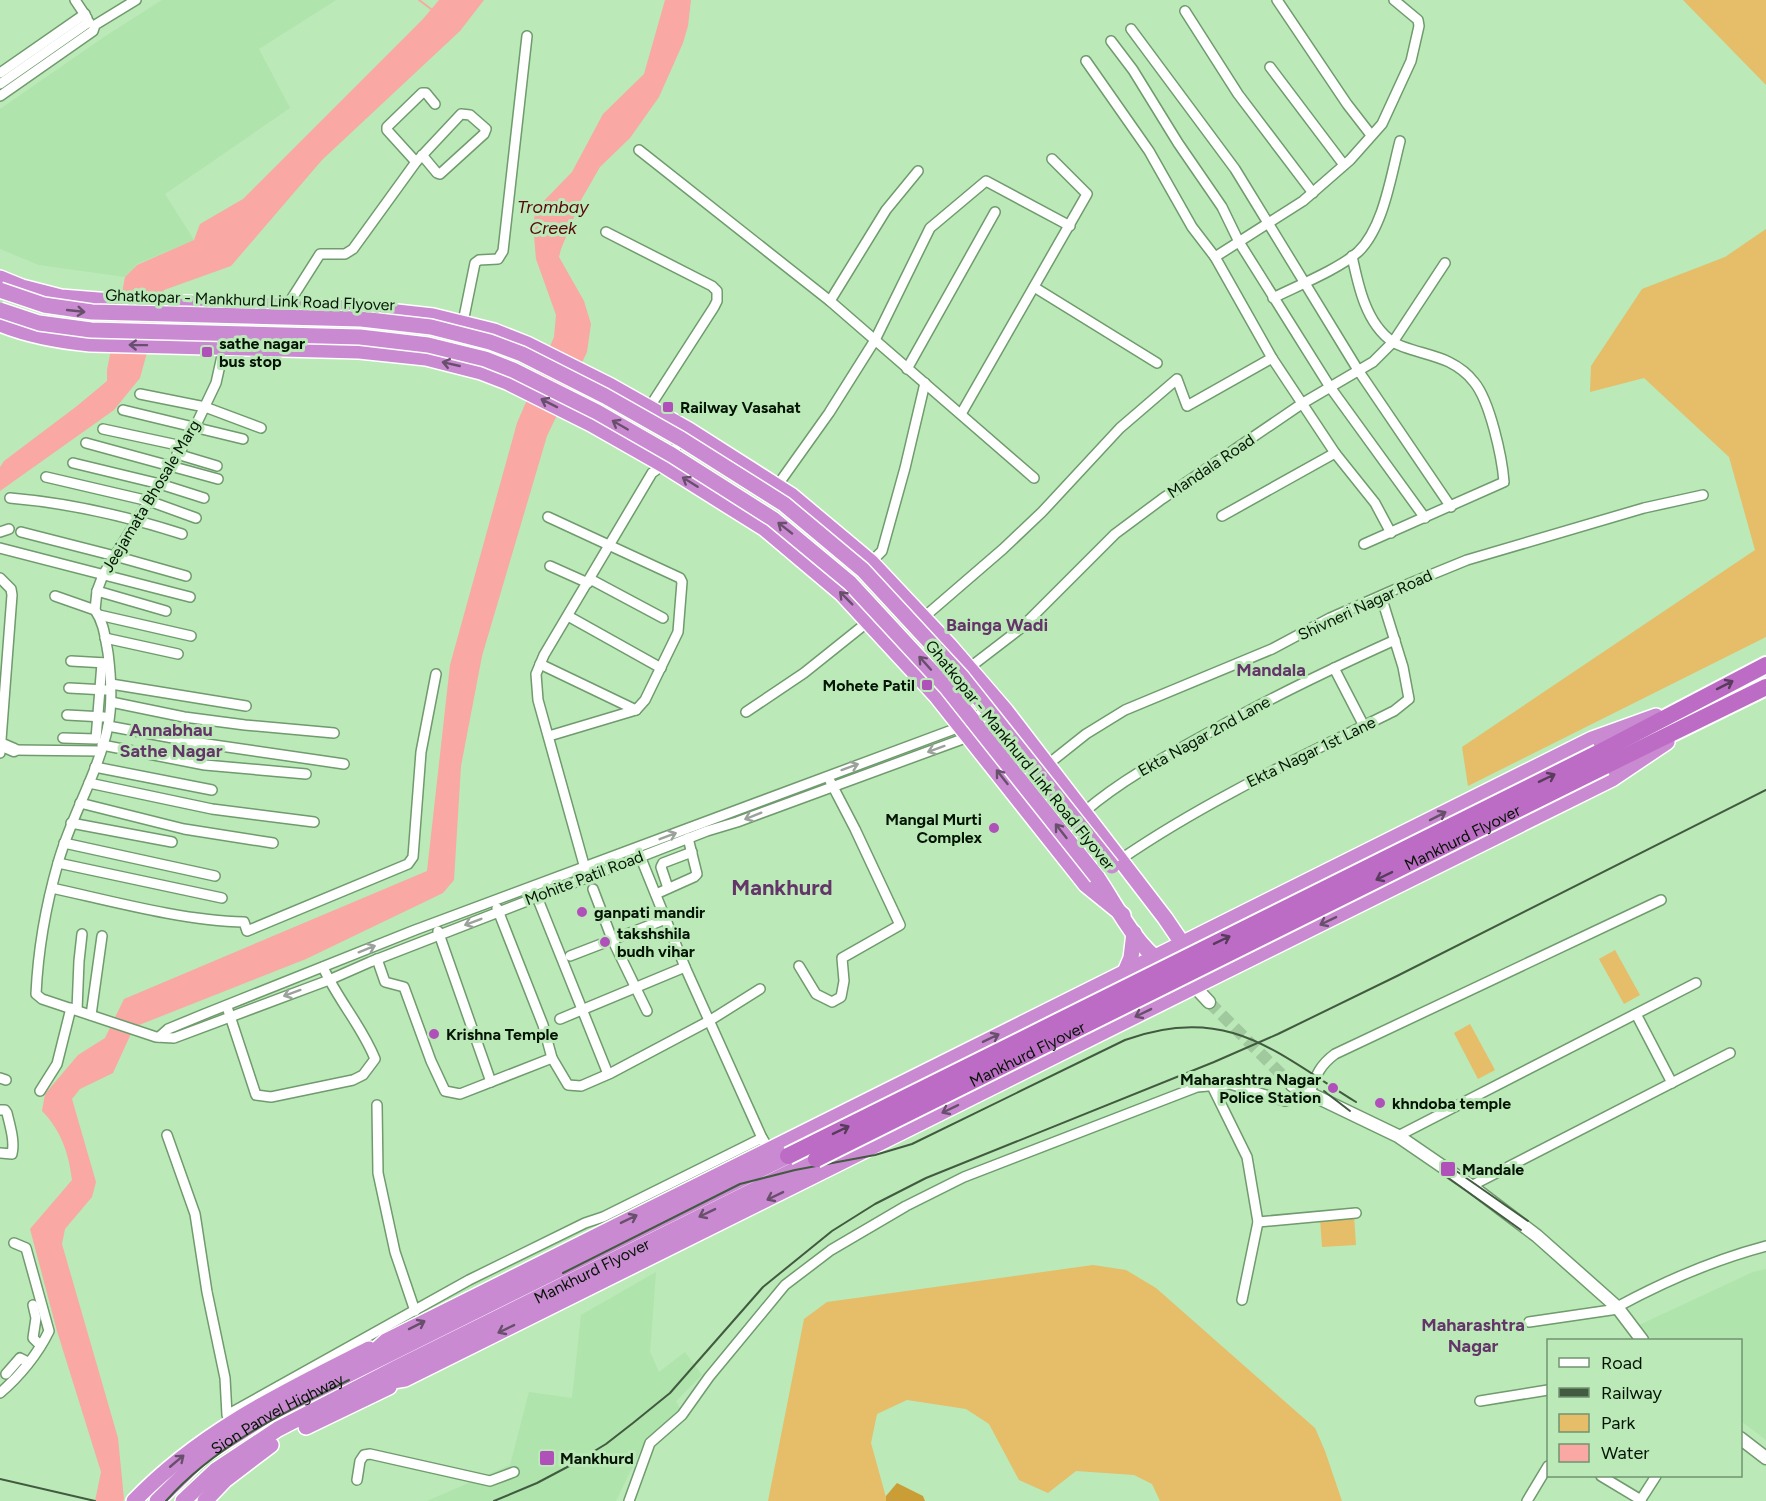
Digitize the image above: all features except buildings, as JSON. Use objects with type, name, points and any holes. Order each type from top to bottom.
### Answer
[{"type":"highway","points":[[0,278],[46,294],[111,301],[361,308],[433,316],[494,331],[527,344],[611,386],[689,430],[777,486],[822,519],[871,562],[1002,707],[1084,813],[1116,863]]},
{"type":"highway","name":"Ghatkopar - Mankhurd Link Road Flyover","points":[[0,290],[44,305],[92,312],[361,319],[431,327],[480,339],[522,354],[605,396],[681,439],[784,504],[863,570],[961,676],[1116,863],[1147,896],[1182,943],[1196,987]]},
{"type":"highway","points":[[359,351],[361,308]]},
{"type":"highway","name":"Ghatkopar - Mankhurd Link Road Flyover","points":[[0,310],[39,323],[91,330],[360,337],[428,345],[485,359],[513,370],[597,412],[672,455],[773,519],[850,583],[947,688],[1097,877],[1134,933],[1154,957],[1196,987]]},
{"type":"highway","points":[[0,324],[36,336],[90,344],[359,351],[426,358],[454,364],[507,382],[591,424],[663,465],[765,529],[818,572],[869,621],[937,697],[1086,885],[1123,915]]},
{"type":"highway","points":[[395,1360],[604,1224],[776,1146],[1592,739],[1685,706],[1766,665]]},
{"type":"highway","points":[[395,1360],[1196,987],[1612,779],[1693,724],[1766,687]]},
{"type":"highway","name":"Mankhurd Flyover","points":[[350,1366],[395,1360],[816,1159],[1602,759],[1685,706]]},
{"type":"highway","name":"Mankhurd Flyover","points":[[364,1392],[395,1360],[750,1175],[776,1146],[1602,759],[1693,724]]},
{"type":"highway","points":[[1125,972],[1131,958],[1134,933]]},
{"type":"highway","points":[[134,1501],[179,1459],[209,1436],[291,1388],[350,1366]]},
{"type":"highway","name":"Sion Panvel Highway","points":[[157,1501],[203,1456],[350,1366]]},
{"type":"highway","points":[[205,1501],[225,1480],[267,1448],[364,1392]]},
{"type":"highway","name":"Sion Panvel Highway","points":[[183,1501],[216,1470],[278,1429],[364,1392]]},
{"type":"street","points":[[0,96],[93,31],[90,20],[75,0]]},
{"type":"street","points":[[0,73],[90,20],[136,0]]},
{"type":"street","points":[[1277,0],[1347,104],[1371,135]]},
{"type":"street","points":[[1215,257],[1313,192],[1344,165],[1382,124],[1411,61],[1418,33],[1418,20],[1394,0]]},
{"type":"street","points":[[1185,11],[1238,94],[1313,192]]},
{"type":"street","points":[[0,84],[90,20]]},
{"type":"street","points":[[1131,29],[1235,169],[1358,370],[1451,507]]},
{"type":"street","points":[[463,322],[475,263],[479,260],[498,259],[503,251],[527,36]]},
{"type":"street","points":[[1111,41],[1133,70],[1178,143],[1222,207],[1239,242],[1330,387],[1425,518]]},
{"type":"street","points":[[1086,61],[1144,144],[1192,227],[1215,257],[1272,358],[1335,453],[1375,504],[1391,532]]},
{"type":"street","points":[[1270,67],[1344,165]]},
{"type":"street","points":[[288,306],[320,254],[345,254],[353,249],[419,159],[461,114],[470,116],[486,129],[484,135],[440,174],[437,173],[419,159],[387,130],[387,127],[423,93],[426,93],[435,104]]},
{"type":"street","points":[[1273,298],[1359,251],[1377,223],[1400,141]]},
{"type":"street","points":[[639,150],[830,301],[1034,478]]},
{"type":"street","points":[[961,414],[1087,194],[1052,159]]},
{"type":"street","points":[[830,301],[886,210],[918,171]]},
{"type":"street","points":[[777,486],[829,413],[873,338],[930,228],[986,181],[1070,226]]},
{"type":"street","points":[[907,369],[995,212]]},
{"type":"street","points":[[606,232],[712,286],[717,291],[717,301],[714,307],[649,408]]},
{"type":"street","points":[[1352,256],[1368,312],[1382,331],[1393,342],[1450,363],[1474,381],[1491,420],[1499,449],[1504,482],[1364,544]]},
{"type":"street","name":"Mandala Road","points":[[969,668],[1021,628],[1115,534],[1162,499],[1303,403],[1373,362],[1393,342],[1445,263]]},
{"type":"street","points":[[1034,287],[1157,363]]},
{"type":"street","name":"Jeejamata Bhosale Marg","points":[[159,1037],[42,999],[36,994],[37,975],[57,863],[95,767],[109,721],[111,687],[105,663],[102,619],[97,612],[97,591],[103,575],[195,427],[216,383],[224,347]]},
{"type":"street","points":[[923,618],[1049,505],[1120,428],[1177,379],[1187,406],[1272,358]]},
{"type":"street","points":[[871,562],[882,551],[925,383]]},
{"type":"street","points":[[140,394],[205,407],[261,428]]},
{"type":"street","points":[[123,410],[243,439]]},
{"type":"street","points":[[103,429],[180,450],[218,466]]},
{"type":"street","points":[[588,877],[538,700],[536,674],[652,473],[663,465],[689,430]]},
{"type":"street","points":[[86,443],[218,478]]},
{"type":"street","points":[[1222,516],[1335,453]]},
{"type":"street","points":[[73,463],[160,484],[204,498]]},
{"type":"street","points":[[46,477],[149,501],[196,518]]},
{"type":"street","name":"Shivneri Nagar Road","points":[[1047,765],[1086,734],[1125,710],[1272,650],[1330,618],[1467,560],[1644,508],[1703,495]]},
{"type":"street","points":[[10,498],[52,502],[138,520],[182,534]]},
{"type":"street","points":[[548,517],[680,578],[682,582],[678,632],[645,700],[636,710],[549,736]]},
{"type":"street","points":[[21,532],[186,576]]},
{"type":"street","points":[[0,548],[190,597]]},
{"type":"street","points":[[550,566],[589,581],[663,618]]},
{"type":"street","points":[[0,578],[11,589],[5,619],[0,753],[14,750],[101,748],[205,765],[306,774]]},
{"type":"street","points":[[97,591],[166,611]]},
{"type":"street","points":[[55,596],[97,612],[191,636]]},
{"type":"street","name":"Ekta Nagar 1st Lane","points":[[1116,863],[1182,820],[1245,785],[1394,711],[1409,699],[1403,667],[1381,596]]},
{"type":"street","points":[[568,616],[661,668]]},
{"type":"street","points":[[746,712],[804,673],[869,621]]},
{"type":"street","points":[[105,638],[178,654]]},
{"type":"street","name":"Ekta Nagar 2nd Lane","points":[[1084,813],[1132,776],[1159,760],[1251,709],[1395,640]]},
{"type":"street","points":[[63,738],[96,739],[100,689],[105,663],[71,661]]},
{"type":"street","points":[[540,664],[636,710]]},
{"type":"street","points":[[1334,668],[1364,726]]},
{"type":"street","points":[[52,888],[171,913],[225,922],[244,922],[247,931],[408,864],[413,857],[421,752],[436,674]]},
{"type":"street","points":[[69,688],[111,687],[246,706]]},
{"type":"street","points":[[111,702],[184,717],[334,733]]},
{"type":"street","name":"Mohite Patil Road","points":[[159,1037],[174,1038],[329,980],[588,877],[638,852],[688,838],[699,829],[737,822],[832,786],[964,732],[1002,707]]},
{"type":"street","points":[[67,715],[98,717],[200,743],[344,764]]},
{"type":"street","points":[[159,1037],[168,1029],[204,1014],[435,923],[585,867],[638,852],[828,776],[964,732]]},
{"type":"street","points":[[0,739],[14,750]]},
{"type":"street","points":[[83,739],[83,750]]},
{"type":"street","points":[[95,767],[212,790]]},
{"type":"street","points":[[799,966],[816,994],[832,1002],[841,997],[844,981],[842,958],[900,926],[828,776]]},
{"type":"street","points":[[89,783],[212,809],[314,822]]},
{"type":"street","points":[[776,796],[779,805]]},
{"type":"street","points":[[80,803],[184,829],[273,843]]},
{"type":"street","points":[[71,823],[172,843]]},
{"type":"street","points":[[656,894],[697,874],[688,838]]},
{"type":"street","points":[[64,843],[214,876]]},
{"type":"street","points":[[638,852],[736,1084],[776,1146]]},
{"type":"street","points":[[668,888],[661,867],[663,863],[692,852]]},
{"type":"street","points":[[57,863],[222,898]]},
{"type":"street","points":[[593,889],[612,939],[647,1011]]},
{"type":"street","points":[[537,897],[608,1074]]},
{"type":"street","points":[[1310,1093],[1317,1072],[1324,1062],[1335,1054],[1661,900]]},
{"type":"street","points":[[494,901],[543,1025],[552,1058],[568,1085],[580,1086],[608,1074],[709,1021],[760,989]]},
{"type":"street","points":[[570,956],[666,919]]},
{"type":"street","points":[[435,923],[491,1082]]},
{"type":"street","points":[[410,933],[415,944]]},
{"type":"street","points":[[40,1091],[57,1065],[74,1009],[82,934]]},
{"type":"street","points":[[91,1015],[102,936]]},
{"type":"street","points":[[377,959],[385,982],[404,987],[431,1061],[445,1091],[460,1094],[552,1058]]},
{"type":"street","points":[[226,1005],[256,1095],[270,1096],[353,1080],[363,1075],[375,1059],[323,967]]},
{"type":"street","points":[[560,1019],[685,967]]},
{"type":"street","points":[[1398,1136],[1696,983]]},
{"type":"street","points":[[1196,987],[1209,1002]]},
{"type":"street","points":[[248,996],[252,1007]]},
{"type":"street","points":[[204,1014],[208,1025]]},
{"type":"street","points":[[1636,1014],[1672,1083]]},
{"type":"street","points":[[1471,1186],[1730,1053]]},
{"type":"street","points":[[629,1501],[650,1443],[682,1415],[709,1377],[785,1285],[831,1250],[906,1206],[964,1178],[1197,1087],[1230,1084],[1285,1101],[1310,1093]]},
{"type":"street","points":[[1292,1084],[1398,1136],[1471,1186],[1537,1236],[1617,1308],[1640,1339]]},
{"type":"street","points":[[1212,1086],[1247,1157],[1258,1222],[1242,1300]]},
{"type":"street","points":[[377,1105],[378,1173],[396,1252],[415,1311]]},
{"type":"street","points":[[0,1110],[5,1110],[7,1113],[13,1136],[13,1150],[12,1154],[0,1153]]},
{"type":"street","points":[[167,1135],[195,1214],[207,1292],[225,1378],[226,1415],[469,1280],[585,1224],[604,1224]]},
{"type":"street","points":[[1258,1222],[1356,1213]]},
{"type":"street","points":[[6,1374],[40,1345],[49,1331],[26,1248],[14,1242]]},
{"type":"street","points":[[1529,1323],[1617,1308],[1666,1281],[1709,1263],[1766,1246]]},
{"type":"street","points":[[33,1305],[36,1318],[33,1338],[40,1345]]},
{"type":"street","points":[[0,1394],[14,1381],[24,1358]]},
{"type":"street","points":[[1480,1401],[1547,1390]]},
{"type":"street","points":[[1742,1440],[1766,1458]]},
{"type":"street","points":[[357,1480],[360,1461],[364,1455],[370,1454],[490,1481],[514,1472]]},
{"type":"street","points":[[1527,1501],[1547,1468]]},
{"type":"street","points":[[1603,1477],[1641,1500],[1655,1477]]},
{"type":"shaded area","points":[[162,0],[336,0],[259,49],[290,108],[165,194],[194,240],[137,264],[125,277],[39,265],[0,249],[0,109]]},
{"type":"shaded area","points":[[1766,1269],[1766,1440],[1742,1422],[1742,1339],[1652,1339],[1637,1326],[1753,1272]]},
{"type":"shaded area","points":[[656,1272],[650,1352],[659,1372],[685,1352],[702,1375],[676,1401],[681,1411],[644,1443],[616,1501],[427,1501],[510,1465],[529,1392],[572,1398],[581,1315]]},
{"type":"shaded area","points":[[897,1483],[923,1496],[925,1501],[886,1501],[886,1496]]},
{"type":"green space","points":[[1683,0],[1766,0],[1766,85]]},
{"type":"green space","points":[[1766,229],[1766,637],[1468,786],[1462,747],[1755,550],[1729,457],[1644,378],[1590,392],[1591,366],[1642,289],[1725,257]]},
{"type":"green space","points":[[1615,950],[1640,995],[1624,1004],[1599,959]]},
{"type":"green space","points":[[1470,1024],[1495,1070],[1478,1079],[1454,1033]]},
{"type":"green space","points":[[1354,1216],[1356,1245],[1322,1247],[1320,1218]]},
{"type":"green space","points":[[1093,1265],[1126,1270],[1156,1288],[1315,1428],[1342,1501],[1160,1501],[1152,1484],[1134,1475],[1076,1471],[1048,1493],[1019,1480],[989,1424],[966,1409],[907,1400],[877,1414],[871,1443],[887,1501],[768,1501],[804,1319],[827,1302]]},
{"type":"water","points":[[439,0],[484,0],[460,31],[322,160],[231,266],[164,290],[140,378],[114,410],[0,491],[0,467],[4,461],[107,381],[107,370],[125,277],[137,265],[194,240],[200,224],[243,199],[423,19]]},
{"type":"water","name":"Trombay Creek","points":[[665,0],[691,0],[688,26],[683,43],[659,97],[630,138],[600,167],[581,200],[559,257],[584,301],[591,324],[587,352],[547,436],[482,656],[461,766],[454,880],[443,893],[306,959],[134,1027],[113,1073],[80,1089],[72,1099],[96,1182],[92,1197],[65,1229],[62,1244],[118,1438],[124,1499],[123,1501],[95,1501],[101,1472],[57,1331],[30,1229],[72,1180],[63,1143],[49,1118],[42,1111],[45,1094],[78,1055],[105,1038],[124,999],[427,871],[450,665],[517,423],[554,337],[556,315],[536,259],[533,224],[536,209],[572,172],[603,114],[644,74]]},
{"type":"waterway","points":[[419,0],[431,9]]},
{"type":"tunnel","points":[[1209,1002],[1292,1085]]},
{"type":"railway","points":[[494,1501],[537,1483],[573,1464],[606,1444],[633,1423],[670,1393],[763,1287],[832,1231],[875,1204],[926,1178],[1278,1034],[1766,790]]},
{"type":"railway","points":[[563,1273],[740,1184],[795,1170],[875,1155],[912,1144],[1125,1040],[1161,1030],[1193,1027],[1222,1030],[1248,1038],[1300,1066],[1356,1102]]},
{"type":"railway","points":[[1324,1091],[1350,1111]]},
{"type":"railway","points":[[1452,1168],[1528,1221]]},
{"type":"railway","points":[[1447,1177],[1521,1230]]},
{"type":"railway","points":[[166,1501],[206,1463],[228,1447],[275,1418],[349,1380]]},
{"type":"railway","points":[[0,1479],[95,1501]]},
{"type":"place","name":"sathe nagar bus stop","points":[[207,352]]},
{"type":"place","name":"Railway Vasahat","points":[[668,407]]},
{"type":"place","name":"Mohete Patil","points":[[927,685]]},
{"type":"place","name":"Mangal Murti Complex","points":[[994,828]]},
{"type":"place","name":"ganpati mandir","points":[[582,912]]},
{"type":"place","name":"takshshila budh vihar","points":[[605,942]]},
{"type":"place","name":"Krishna Temple","points":[[434,1034]]},
{"type":"place","name":"Maharashtra Nagar Police Station","points":[[1333,1088]]},
{"type":"place","name":"khndoba temple","points":[[1380,1103]]},
{"type":"place","name":"Mandale","points":[[1448,1169]]},
{"type":"place","name":"Mankhurd","points":[[547,1458]]},
{"type":"district","name":"Bainga Wadi","points":[[997,625]]},
{"type":"district","name":"Mandala","points":[[1271,670]]},
{"type":"district","name":"Annabhau Sathe Nagar","points":[[171,740]]},
{"type":"district","name":"Mankhurd","points":[[782,887]]},
{"type":"district","name":"Maharashtra Nagar","points":[[1473,1335]]}]
